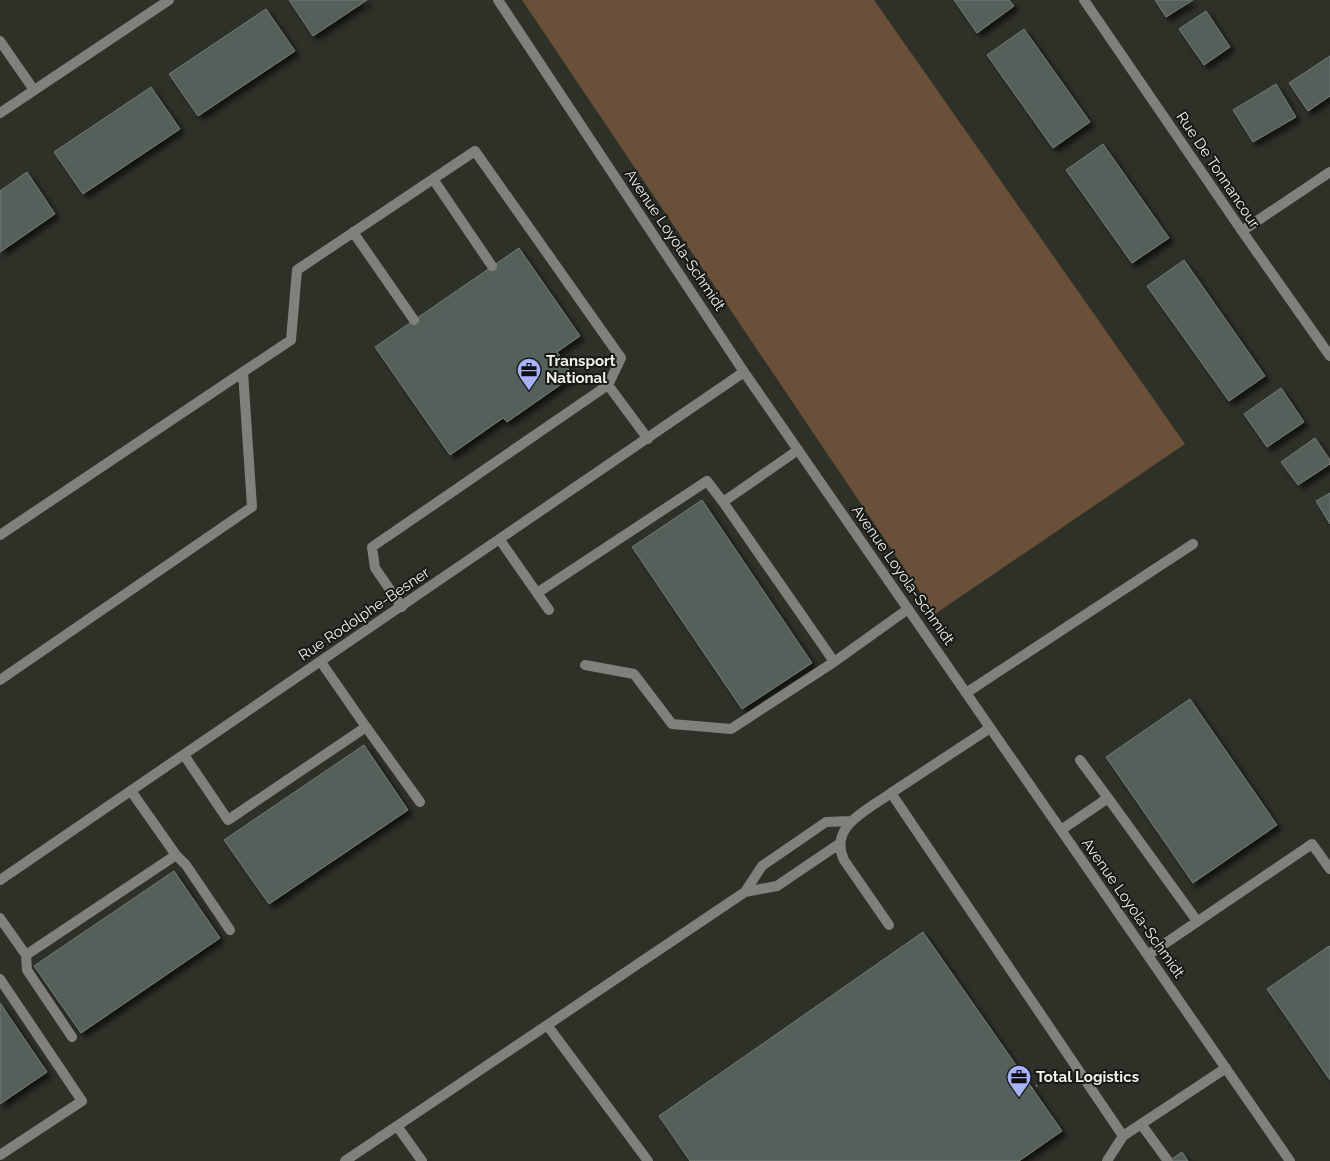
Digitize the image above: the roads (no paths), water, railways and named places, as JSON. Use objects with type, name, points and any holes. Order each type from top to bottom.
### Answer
[{"type":"street","points":[[0,113],[169,0]]},
{"type":"street","name":"Avenue Loyola-Schmidt","points":[[498,0],[744,372],[1290,1161]]},
{"type":"street","name":"Rue De Tonnancour","points":[[1084,0],[1330,356]]},
{"type":"street","points":[[0,41],[34,90]]},
{"type":"street","points":[[0,535],[291,340],[297,270],[475,151],[621,358],[608,385],[372,548],[375,568],[402,607]]},
{"type":"street","points":[[1242,231],[1330,172]]},
{"type":"street","points":[[433,179],[492,266]]},
{"type":"street","points":[[353,232],[414,320]]},
{"type":"street","points":[[0,680],[252,507],[243,372]]},
{"type":"street","name":"Rue Rodolphe-Besner","points":[[0,880],[744,372]]},
{"type":"street","points":[[608,385],[648,438]]},
{"type":"street","points":[[723,502],[798,450]]},
{"type":"street","points":[[537,594],[707,481],[834,662]]},
{"type":"street","points":[[500,540],[549,610]]},
{"type":"street","points":[[966,693],[1193,544]]},
{"type":"street","points":[[585,665],[634,674],[672,724],[731,729],[834,662],[908,609]]},
{"type":"street","points":[[321,662],[420,802]]},
{"type":"street","points":[[184,755],[228,820],[366,727]]},
{"type":"street","points":[[889,925],[844,860],[839,844],[841,834],[851,822],[891,793],[990,728]]},
{"type":"street","points":[[1080,760],[1197,921]]},
{"type":"street","points":[[131,791],[176,855],[186,865],[230,930]]},
{"type":"street","points":[[891,793],[1123,1136]]},
{"type":"street","points":[[1061,830],[1108,798]]},
{"type":"street","points":[[346,1161],[745,892],[762,866],[826,822],[851,822]]},
{"type":"street","points":[[745,892],[777,886],[839,844]]},
{"type":"street","points":[[1148,955],[1312,844],[1330,869]]},
{"type":"street","points":[[26,955],[176,855]]},
{"type":"street","points":[[0,918],[26,955],[28,970],[72,1037]]},
{"type":"street","points":[[0,979],[82,1100],[0,1155]]},
{"type":"street","points":[[548,1025],[648,1161]]},
{"type":"street","points":[[1106,1161],[1123,1136],[1226,1068]]},
{"type":"street","points":[[1141,1124],[1168,1161]]},
{"type":"street","points":[[397,1126],[422,1161]]},
{"type":"place","name":"Transport National","points":[[529,391]]},
{"type":"place","name":"Total Logistics","points":[[1019,1098]]}]
